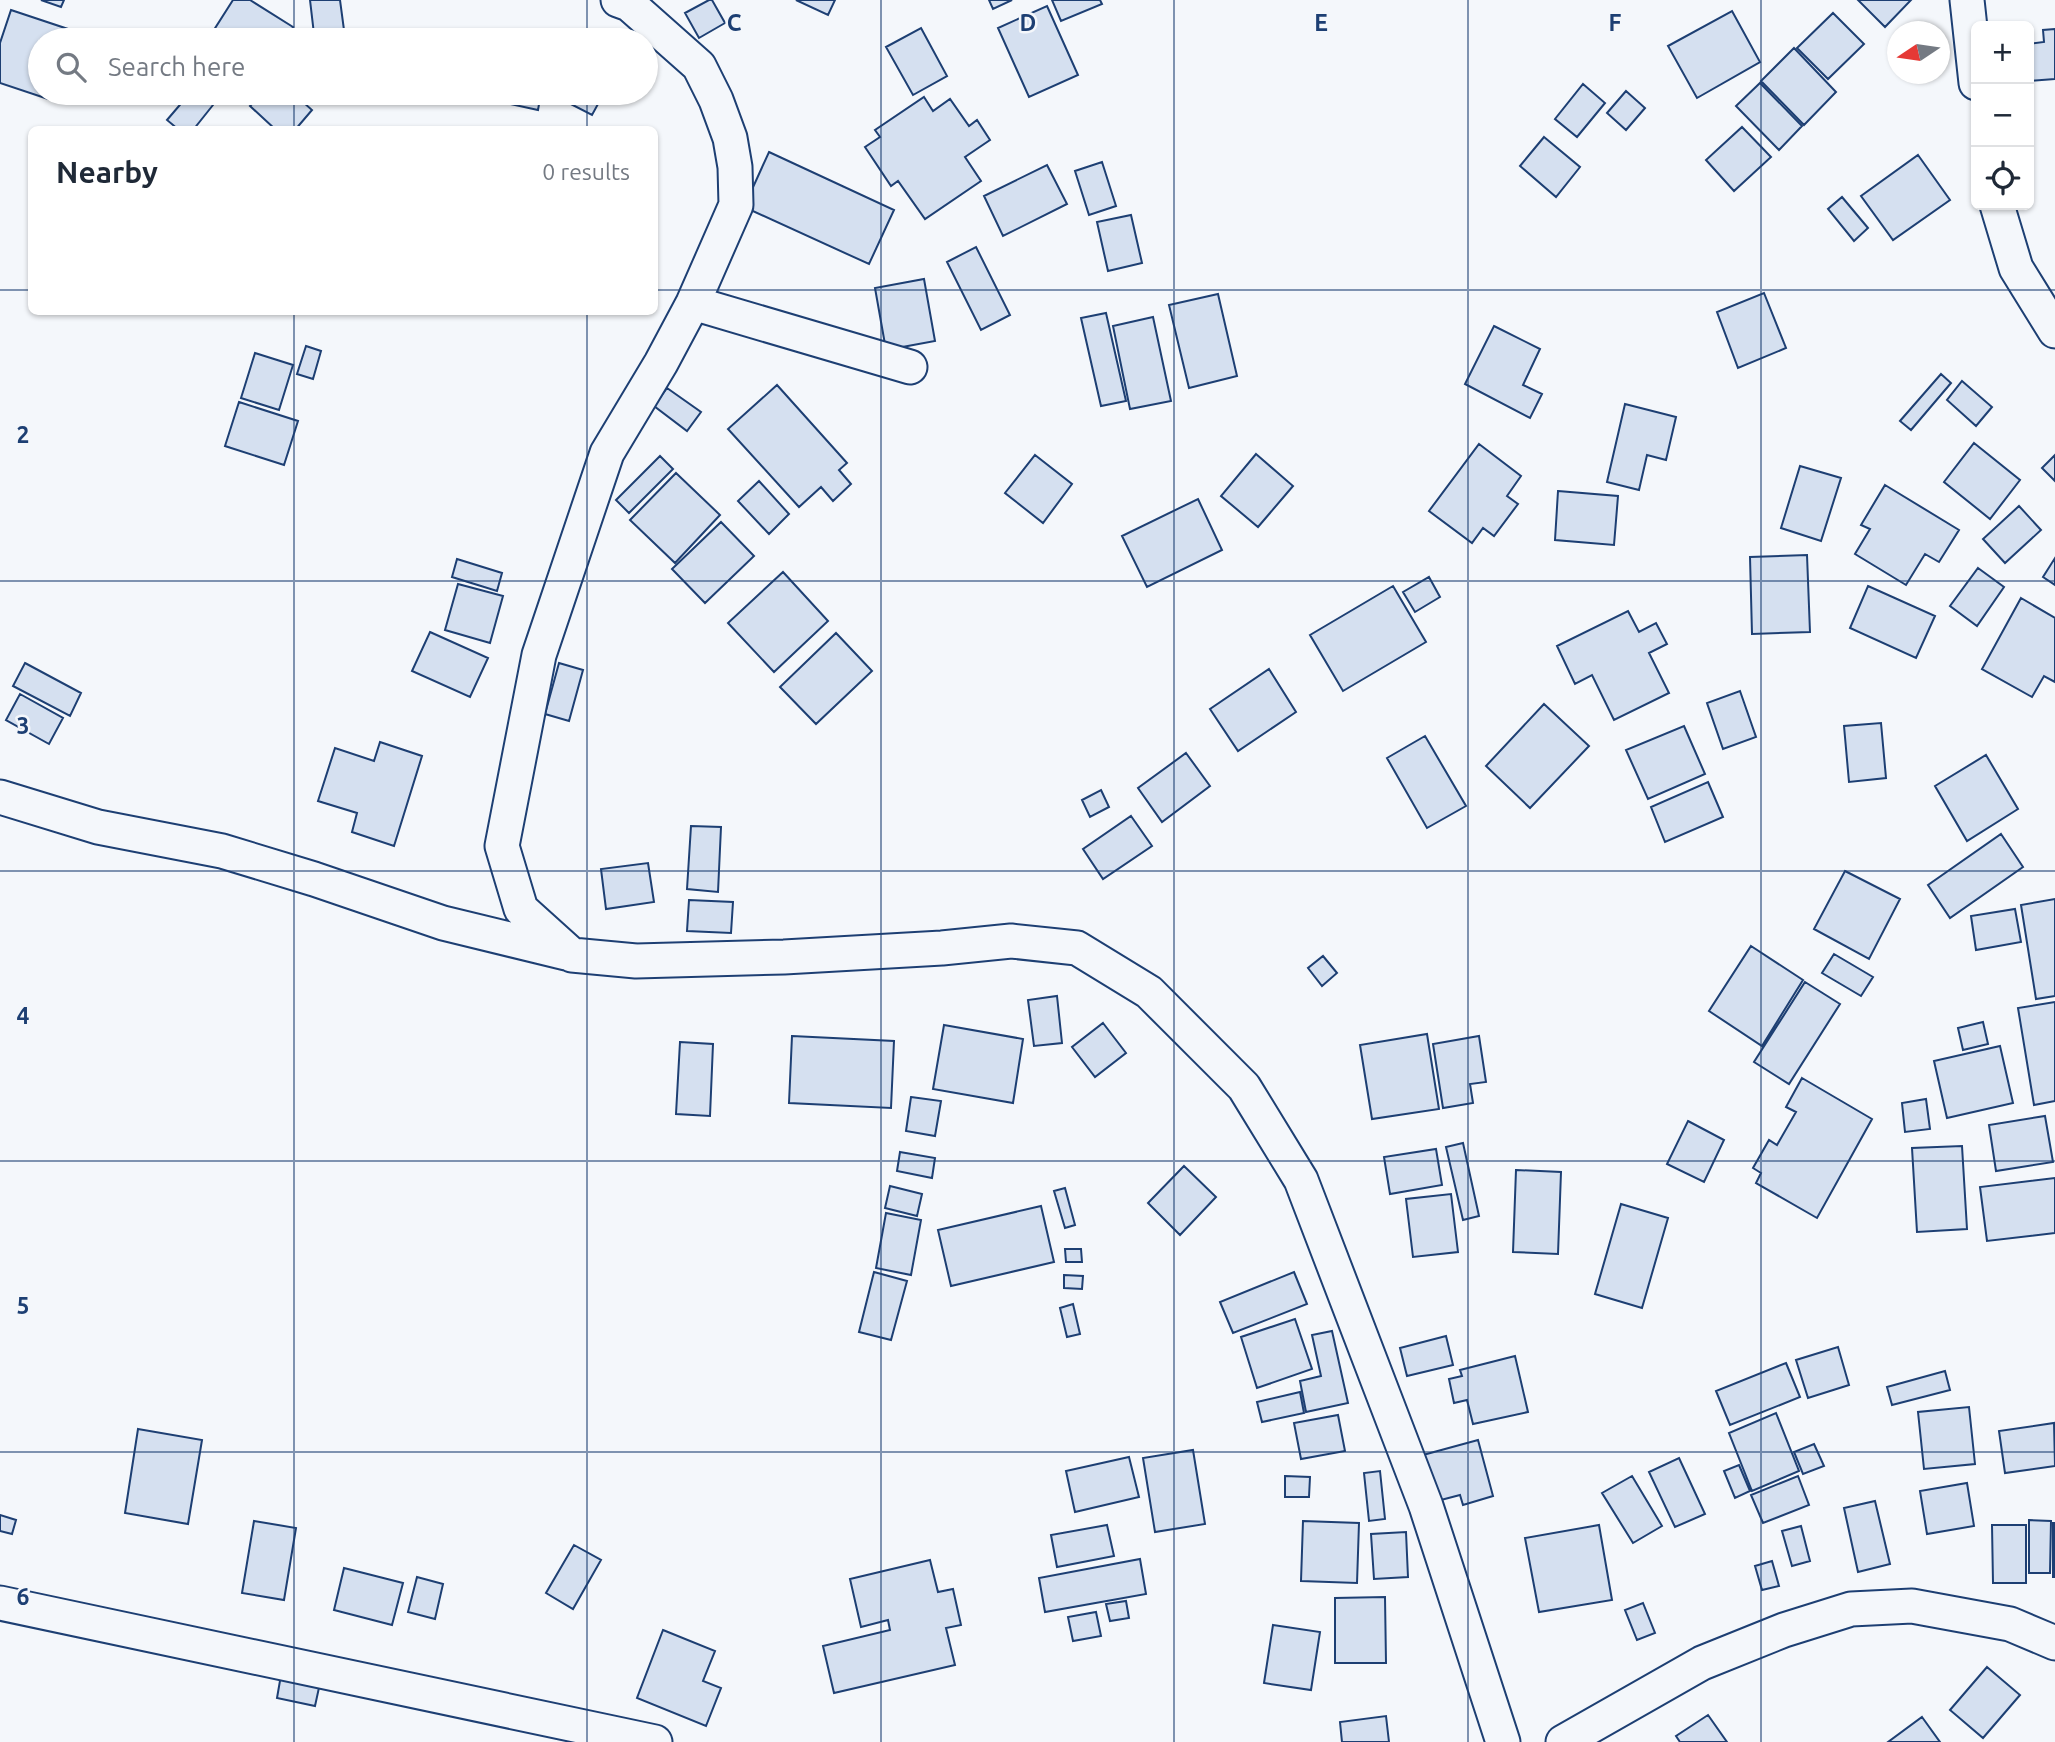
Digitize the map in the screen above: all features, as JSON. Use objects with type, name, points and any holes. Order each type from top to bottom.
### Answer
[{"type":"street","points":[[618,0],[628,4],[655,28]]},
{"type":"street","points":[[1967,0],[1971,37]]},
{"type":"street","points":[[572,955],[521,909],[502,846],[538,655],[607,453],[693,303],[736,205],[735,167],[730,138],[716,100],[699,66],[658,30]]},
{"type":"street","points":[[1999,210],[2016,268],[2055,331]]},
{"type":"street","points":[[693,303],[910,367]]},
{"type":"street","points":[[0,797],[99,827],[222,851],[314,878],[443,923],[572,955],[636,961],[784,957],[942,948],[1011,941],[1077,948],[1149,992],[1244,1087],[1301,1180],[1426,1506],[1503,1742]]},
{"type":"street","points":[[0,1602],[655,1742]]},
{"type":"street","points":[[1563,1742],[1702,1663],[1784,1630],[1851,1609],[1912,1606],[2010,1624],[2055,1643]]},
{"type":"building","points":[[41,0],[64,0],[61,7]]},
{"type":"building","points":[[233,0],[250,0],[293,27],[292,28],[215,28]]},
{"type":"building","points":[[310,0],[340,0],[344,28],[313,28]]},
{"type":"building","points":[[712,0],[725,23],[699,38],[685,13]]},
{"type":"building","points":[[796,0],[835,0],[828,15]]},
{"type":"building","points":[[989,0],[1012,0],[993,9]]},
{"type":"building","points":[[1052,0],[1100,0],[1102,4],[1061,21]]},
{"type":"building","points":[[1858,0],[1911,0],[1891,21],[1887,21],[1885,27]]},
{"type":"building","points":[[1047,6],[1078,75],[1029,97],[998,28]]},
{"type":"building","points":[[11,10],[65,28],[28,28],[28,92],[0,83],[0,43]]},
{"type":"building","points":[[1732,11],[1760,62],[1697,98],[1668,46]]},
{"type":"building","points":[[1833,13],[1864,44],[1828,79],[1797,48]]},
{"type":"building","points":[[921,28],[947,76],[913,95],[886,47]]},
{"type":"building","points":[[2055,29],[2055,79],[2034,81],[2034,43],[2044,42],[2043,30]]},
{"type":"building","points":[[1794,48],[1836,92],[1804,125],[1761,81]]},
{"type":"building","points":[[1760,83],[1802,126],[1779,150],[1736,106]]},
{"type":"building","points":[[1583,84],[1605,103],[1577,137],[1555,119]]},
{"type":"building","points":[[1626,91],[1645,108],[1626,130],[1607,113]]},
{"type":"building","points":[[924,97],[933,111],[950,99],[969,126],[977,120],[990,140],[965,157],[981,181],[925,219],[898,181],[891,186],[865,147],[880,137],[875,130]]},
{"type":"building","points":[[180,105],[213,105],[196,126],[174,126],[167,120]]},
{"type":"building","points":[[306,105],[312,110],[298,126],[272,126],[250,106]]},
{"type":"building","points":[[515,105],[539,105],[538,110]]},
{"type":"building","points":[[573,105],[597,105],[592,115]]},
{"type":"building","points":[[1742,127],[1771,157],[1734,191],[1706,160]]},
{"type":"building","points":[[1544,137],[1580,167],[1556,197],[1520,166]]},
{"type":"building","points":[[769,152],[894,210],[869,264],[744,207]]},
{"type":"building","points":[[1918,155],[1950,200],[1893,240],[1861,196]]},
{"type":"building","points":[[1102,162],[1116,206],[1089,215],[1075,171]]},
{"type":"building","points":[[1047,165],[1067,204],[1003,236],[984,196]]},
{"type":"building","points":[[1842,197],[1868,228],[1854,241],[1828,209]]},
{"type":"building","points":[[1131,215],[1142,263],[1108,271],[1097,222]]},
{"type":"building","points":[[976,247],[1010,315],[981,330],[947,262]]},
{"type":"building","points":[[924,279],[935,341],[886,350],[875,288]]},
{"type":"building","points":[[1764,293],[1786,348],[1738,368],[1717,312]]},
{"type":"building","points":[[1218,294],[1237,376],[1189,388],[1169,305]]},
{"type":"building","points":[[1106,313],[1126,401],[1101,406],[1081,318]]},
{"type":"building","points":[[1153,317],[1171,401],[1130,409],[1113,326]]},
{"type":"building","points":[[1494,326],[1540,349],[1523,385],[1542,394],[1530,418],[1465,384]]},
{"type":"building","points":[[306,346],[321,351],[313,379],[297,374]]},
{"type":"building","points":[[255,353],[293,365],[279,410],[241,398]]},
{"type":"building","points":[[1941,374],[1951,383],[1911,430],[1900,421]]},
{"type":"building","points":[[1962,381],[1992,407],[1976,426],[1947,400]]},
{"type":"building","points":[[777,385],[847,463],[839,470],[851,484],[833,501],[821,487],[799,507],[728,429]]},
{"type":"building","points":[[667,388],[701,412],[687,431],[654,406]]},
{"type":"building","points":[[239,402],[298,421],[284,465],[225,446]]},
{"type":"building","points":[[1625,404],[1676,417],[1666,460],[1647,455],[1639,490],[1607,482]]},
{"type":"building","points":[[1974,443],[2020,480],[1990,519],[1944,482]]},
{"type":"building","points":[[1479,444],[1521,476],[1507,496],[1518,504],[1494,536],[1483,528],[1472,543],[1429,511]]},
{"type":"building","points":[[1256,454],[1293,486],[1258,527],[1221,496]]},
{"type":"building","points":[[1035,455],[1072,484],[1043,523],[1005,493]]},
{"type":"building","points":[[2055,455],[2055,481],[2042,468]]},
{"type":"building","points":[[660,456],[673,469],[629,513],[616,500]]},
{"type":"building","points":[[1800,466],[1841,478],[1821,541],[1781,528]]},
{"type":"building","points":[[676,473],[720,515],[675,563],[630,520]]},
{"type":"building","points":[[759,481],[789,514],[769,534],[738,501]]},
{"type":"building","points":[[1885,485],[1959,530],[1939,562],[1925,554],[1906,585],[1855,554],[1870,529],[1861,525]]},
{"type":"building","points":[[1558,491],[1618,496],[1614,545],[1555,540]]},
{"type":"building","points":[[1198,499],[1222,550],[1147,587],[1122,536]]},
{"type":"building","points":[[2019,506],[2041,530],[2005,563],[1983,539]]},
{"type":"building","points":[[721,522],[754,556],[705,603],[672,569]]},
{"type":"building","points":[[1807,555],[1810,632],[1752,634],[1750,557]]},
{"type":"building","points":[[2055,558],[2055,585],[2043,577]]},
{"type":"building","points":[[457,559],[502,573],[497,591],[452,577]]},
{"type":"building","points":[[1978,568],[2004,587],[1977,626],[1950,606]]},
{"type":"building","points":[[783,572],[828,621],[774,672],[728,623]]},
{"type":"building","points":[[1429,577],[1440,597],[1415,612],[1403,592]]},
{"type":"building","points":[[458,584],[503,596],[490,643],[445,630]]},
{"type":"building","points":[[1393,586],[1426,642],[1343,691],[1310,635]]},
{"type":"building","points":[[1868,586],[1935,616],[1916,658],[1850,628]]},
{"type":"building","points":[[2021,598],[2055,618],[2055,682],[2044,676],[2032,697],[1982,669]]},
{"type":"building","points":[[1628,611],[1639,632],[1656,623],[1667,644],[1649,653],[1669,693],[1614,720],[1592,675],[1575,684],[1557,646]]},
{"type":"building","points":[[430,632],[488,658],[470,697],[412,671]]},
{"type":"building","points":[[836,633],[872,671],[816,724],[780,687]]},
{"type":"building","points":[[25,663],[81,693],[70,716],[13,686]]},
{"type":"building","points":[[559,663],[583,670],[569,721],[545,714]]},
{"type":"building","points":[[1269,669],[1296,712],[1238,751],[1210,709]]},
{"type":"building","points":[[1740,691],[1756,737],[1723,749],[1707,703]]},
{"type":"building","points":[[20,694],[63,718],[49,744],[6,720]]},
{"type":"building","points":[[1544,704],[1589,746],[1530,808],[1486,766]]},
{"type":"building","points":[[1881,723],[1886,778],[1849,782],[1844,726]]},
{"type":"building","points":[[1684,726],[1705,774],[1648,799],[1626,750]]},
{"type":"building","points":[[1425,736],[1466,806],[1427,828],[1387,758]]},
{"type":"building","points":[[380,742],[422,756],[394,846],[352,832],[357,813],[318,801],[335,748],[374,761]]},
{"type":"building","points":[[1186,753],[1210,786],[1162,822],[1138,788]]},
{"type":"building","points":[[1986,755],[2018,809],[1967,841],[1935,786]]},
{"type":"building","points":[[1708,782],[1723,817],[1665,842],[1651,807]]},
{"type":"building","points":[[1101,790],[1109,807],[1090,817],[1082,800]]},
{"type":"building","points":[[1131,816],[1152,846],[1103,879],[1083,849]]},
{"type":"building","points":[[691,826],[721,827],[718,892],[687,889]]},
{"type":"building","points":[[2001,834],[2023,867],[1950,918],[1928,885]]},
{"type":"building","points":[[648,863],[654,902],[606,909],[601,869]]},
{"type":"building","points":[[1845,871],[1900,899],[1869,959],[1814,929]]},
{"type":"building","points":[[2055,899],[2055,996],[2036,999],[2021,905]]},
{"type":"building","points":[[689,900],[733,902],[731,933],[687,931]]},
{"type":"building","points":[[2015,909],[2021,942],[1976,950],[1971,916]]},
{"type":"building","points":[[1751,946],[1803,980],[1762,1046],[1709,1011]]},
{"type":"building","points":[[1834,954],[1873,977],[1861,996],[1822,973]]},
{"type":"building","points":[[1323,956],[1337,973],[1322,986],[1308,968]]},
{"type":"building","points":[[1805,982],[1840,1004],[1789,1084],[1754,1062]]},
{"type":"building","points":[[1057,996],[1062,1043],[1034,1046],[1028,1000]]},
{"type":"building","points":[[2055,1002],[2055,1101],[2034,1105],[2018,1008]]},
{"type":"building","points":[[1983,1022],[1988,1044],[1963,1050],[1958,1028]]},
{"type":"building","points":[[1103,1023],[1126,1053],[1095,1077],[1072,1047]]},
{"type":"building","points":[[944,1025],[1023,1039],[1013,1103],[933,1089]]},
{"type":"building","points":[[1427,1034],[1439,1109],[1372,1119],[1360,1045]]},
{"type":"building","points":[[792,1036],[894,1041],[891,1108],[789,1103]]},
{"type":"building","points":[[1479,1036],[1486,1082],[1470,1084],[1473,1103],[1443,1108],[1433,1044]]},
{"type":"building","points":[[680,1042],[713,1044],[710,1116],[676,1114]]},
{"type":"building","points":[[2000,1046],[2013,1103],[1947,1118],[1934,1061]]},
{"type":"building","points":[[1802,1078],[1872,1119],[1817,1218],[1756,1183],[1761,1173],[1753,1168],[1769,1140],[1777,1145],[1796,1112],[1786,1107]]},
{"type":"building","points":[[911,1097],[941,1101],[935,1136],[906,1131]]},
{"type":"building","points":[[1926,1099],[1930,1129],[1905,1132],[1902,1103]]},
{"type":"building","points":[[2045,1116],[2053,1162],[1996,1171],[1989,1125]]},
{"type":"building","points":[[1688,1121],[1724,1140],[1704,1182],[1667,1164]]},
{"type":"building","points":[[1463,1143],[1479,1216],[1463,1220],[1446,1147]]},
{"type":"building","points":[[1962,1146],[1967,1229],[1917,1232],[1912,1148]]},
{"type":"building","points":[[1436,1149],[1442,1185],[1390,1194],[1384,1157]]},
{"type":"building","points":[[900,1152],[935,1158],[932,1178],[897,1171]]},
{"type":"building","points":[[1184,1166],[1216,1197],[1180,1235],[1148,1203]]},
{"type":"building","points":[[1516,1170],[1561,1172],[1558,1254],[1513,1252]]},
{"type":"building","points":[[2055,1178],[2055,1233],[1987,1241],[1980,1187]]},
{"type":"building","points":[[890,1186],[922,1194],[917,1216],[885,1208]]},
{"type":"building","points":[[1065,1188],[1075,1225],[1065,1228],[1054,1191]]},
{"type":"building","points":[[1451,1194],[1458,1252],[1413,1257],[1406,1199]]},
{"type":"building","points":[[1621,1204],[1668,1218],[1642,1308],[1595,1294]]},
{"type":"building","points":[[1041,1206],[1054,1262],[951,1286],[938,1230]]},
{"type":"building","points":[[886,1213],[921,1220],[911,1275],[876,1268]]},
{"type":"building","points":[[1065,1249],[1081,1249],[1082,1262],[1066,1262]]},
{"type":"building","points":[[874,1272],[907,1281],[891,1340],[859,1332]]},
{"type":"building","points":[[1294,1272],[1307,1304],[1233,1333],[1220,1302]]},
{"type":"building","points":[[1064,1275],[1083,1276],[1082,1289],[1064,1288]]},
{"type":"building","points":[[1073,1304],[1080,1334],[1067,1337],[1060,1308]]},
{"type":"building","points":[[1295,1319],[1312,1369],[1257,1388],[1241,1337]]},
{"type":"building","points":[[1332,1331],[1348,1403],[1306,1412],[1300,1381],[1321,1376],[1312,1335]]},
{"type":"building","points":[[1446,1336],[1453,1365],[1407,1376],[1400,1348]]},
{"type":"building","points":[[1838,1347],[1849,1385],[1808,1398],[1796,1360]]},
{"type":"building","points":[[1515,1356],[1528,1412],[1473,1424],[1467,1400],[1454,1403],[1449,1379],[1462,1376],[1460,1370]]},
{"type":"building","points":[[1786,1363],[1800,1397],[1730,1425],[1716,1391]]},
{"type":"building","points":[[1945,1371],[1950,1390],[1892,1405],[1887,1387]]},
{"type":"building","points":[[1300,1392],[1304,1413],[1262,1422],[1257,1402]]},
{"type":"building","points":[[1969,1407],[1975,1464],[1924,1469],[1918,1412]]},
{"type":"building","points":[[1776,1413],[1799,1471],[1752,1491],[1729,1433]]},
{"type":"building","points":[[1338,1415],[1345,1451],[1301,1459],[1294,1423]]},
{"type":"building","points":[[2054,1423],[2055,1466],[2005,1473],[1999,1431]]},
{"type":"building","points":[[138,1429],[202,1440],[188,1524],[125,1513]]},
{"type":"building","points":[[1478,1440],[1493,1496],[1463,1505],[1460,1495],[1437,1501],[1423,1455]]},
{"type":"building","points":[[1814,1444],[1824,1466],[1803,1474],[1794,1452]]},
{"type":"building","points":[[1193,1450],[1205,1524],[1155,1532],[1143,1458]]},
{"type":"building","points":[[1129,1457],[1139,1497],[1075,1512],[1066,1471]]},
{"type":"building","points":[[1679,1458],[1705,1514],[1675,1527],[1649,1472]]},
{"type":"building","points":[[1739,1465],[1750,1491],[1735,1498],[1724,1471]]},
{"type":"building","points":[[1380,1471],[1385,1519],[1369,1521],[1364,1473]]},
{"type":"building","points":[[1285,1476],[1310,1477],[1309,1497],[1285,1497]]},
{"type":"building","points":[[1632,1476],[1662,1526],[1633,1543],[1602,1493]]},
{"type":"building","points":[[1798,1476],[1809,1505],[1763,1523],[1751,1495]]},
{"type":"building","points":[[1967,1483],[1974,1526],[1927,1534],[1920,1491]]},
{"type":"building","points":[[1875,1501],[1890,1564],[1858,1572],[1844,1508]]},
{"type":"building","points":[[0,1515],[16,1520],[12,1534],[0,1531]]},
{"type":"building","points":[[2029,1520],[2051,1521],[2050,1573],[2029,1573]]},
{"type":"building","points":[[254,1521],[296,1528],[284,1600],[242,1593]]},
{"type":"building","points":[[1303,1521],[1359,1523],[1357,1583],[1301,1581]]},
{"type":"building","points":[[2055,1523],[2055,1577],[2053,1577]]},
{"type":"building","points":[[1107,1525],[1114,1556],[1057,1567],[1051,1535]]},
{"type":"building","points":[[1599,1525],[1612,1600],[1539,1612],[1525,1538]]},
{"type":"building","points":[[1992,1525],[2026,1525],[2026,1583],[1993,1583]]},
{"type":"building","points":[[1801,1526],[1810,1561],[1792,1566],[1782,1531]]},
{"type":"building","points":[[1406,1532],[1408,1577],[1374,1579],[1371,1534]]},
{"type":"building","points":[[574,1545],[601,1560],[573,1609],[546,1593]]},
{"type":"building","points":[[1140,1559],[1146,1594],[1045,1612],[1039,1578]]},
{"type":"building","points":[[930,1560],[938,1592],[953,1589],[961,1625],[946,1628],[955,1665],[834,1693],[823,1646],[890,1630],[888,1620],[861,1627],[850,1579]]},
{"type":"building","points":[[1772,1561],[1779,1586],[1762,1590],[1755,1566]]},
{"type":"building","points":[[344,1568],[403,1583],[392,1625],[334,1610]]},
{"type":"building","points":[[417,1577],[443,1584],[435,1619],[408,1612]]},
{"type":"building","points":[[1385,1597],[1386,1663],[1335,1663],[1335,1598]]},
{"type":"building","points":[[1126,1601],[1129,1618],[1110,1621],[1106,1604]]},
{"type":"building","points":[[1643,1603],[1655,1633],[1637,1640],[1625,1610]]},
{"type":"building","points":[[1096,1612],[1101,1636],[1073,1641],[1068,1617]]},
{"type":"building","points":[[1273,1625],[1320,1632],[1311,1690],[1264,1683]]},
{"type":"building","points":[[663,1630],[715,1651],[703,1681],[721,1688],[706,1726],[637,1698]]},
{"type":"building","points":[[1987,1667],[2020,1695],[1983,1738],[1950,1710]]},
{"type":"building","points":[[281,1675],[320,1683],[315,1706],[277,1698]]},
{"type":"building","points":[[1708,1715],[1727,1742],[1680,1742],[1676,1736]]},
{"type":"building","points":[[1386,1716],[1389,1742],[1342,1742],[1340,1722]]},
{"type":"building","points":[[1922,1717],[1940,1742],[1888,1742]]}]
